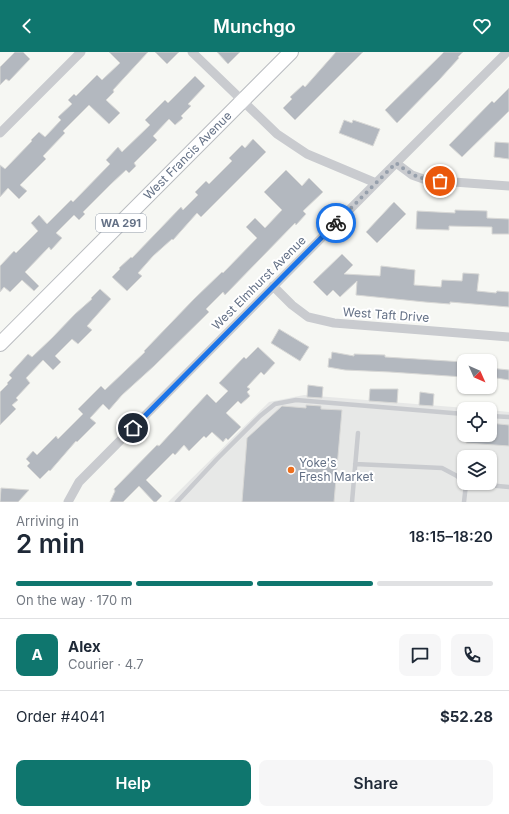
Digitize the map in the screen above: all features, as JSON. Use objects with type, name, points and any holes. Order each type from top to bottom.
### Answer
[{"type":"main road","name":"West Francis Avenue","points":[[0,344],[291,52]]},
{"type":"street","points":[[0,133],[81,52]]},
{"type":"street","points":[[192,52],[277,134],[306,154],[376,183]]},
{"type":"street","name":"West Elmhurst Avenue","points":[[68,502],[80,482],[507,52]]},
{"type":"street","points":[[396,163],[412,175],[426,180],[509,186]]},
{"type":"street","name":"West Taft Drive","points":[[273,286],[292,305],[308,316],[334,323],[509,337]]},
{"type":"lane","points":[[177,502],[217,459],[260,416],[275,404],[296,400],[457,413]]},
{"type":"lane","points":[[497,416],[509,417]]},
{"type":"lane","points":[[352,502],[358,433]]},
{"type":"lane","points":[[355,464],[442,468],[457,476]]},
{"type":"lane","points":[[497,486],[509,487]]},
{"type":"lane","points":[[464,502],[465,490]]},
{"type":"shaded area","points":[[304,395],[457,407],[457,442],[497,442],[497,411],[509,412],[509,502],[168,502],[269,402]]},
{"type":"building","points":[[15,52],[23,52],[30,59],[9,81],[6,79],[0,85],[0,67]]},
{"type":"building","points":[[109,52],[148,52],[113,90],[114,92],[106,100],[120,113],[109,124],[89,105],[63,131],[65,133],[43,156],[46,159],[20,185],[27,191],[19,199],[8,188],[0,197],[0,165],[5,169],[39,132],[45,137],[61,120],[58,117],[72,104],[68,100],[74,94],[76,96],[97,75],[102,80],[120,63]]},
{"type":"building","points":[[155,52],[179,52],[167,64]]},
{"type":"building","points":[[217,52],[240,52],[228,64]]},
{"type":"building","points":[[336,52],[363,52],[295,120],[283,108],[292,99],[290,97],[303,85],[305,87]]},
{"type":"building","points":[[444,52],[463,52],[439,80],[397,123],[385,110]]},
{"type":"building","points":[[195,76],[205,86],[188,104],[191,106],[181,116],[183,118],[175,125],[169,119],[153,136],[157,140],[134,163],[136,166],[129,173],[126,170],[111,184],[83,212],[85,214],[79,220],[74,215],[56,233],[62,238],[51,250],[49,247],[25,272],[39,286],[34,291],[22,280],[10,292],[4,287],[0,292],[0,266],[14,251],[16,253],[38,231],[31,223],[39,215],[47,224],[71,200],[73,202],[110,164],[106,160],[118,147],[122,152],[150,125],[145,120],[165,100],[168,103]]},
{"type":"building","points":[[509,88],[509,111],[462,157],[449,145],[492,101],[494,103]]},
{"type":"building","points":[[344,120],[352,123],[353,120],[380,129],[373,146],[339,133]]},
{"type":"building","points":[[253,139],[266,152],[201,217],[197,213],[173,240],[172,239],[153,256],[138,273],[142,276],[127,291],[112,277],[120,269],[119,268],[131,257],[132,258],[181,207],[183,210],[198,195],[195,192],[206,181],[209,184],[232,161],[229,158],[242,145],[245,148]]},
{"type":"building","points":[[495,142],[509,143],[509,159],[494,157]]},
{"type":"building","points":[[286,170],[302,186],[309,178],[323,192],[303,211],[306,214],[296,225],[295,223],[225,295],[223,292],[206,309],[209,312],[122,395],[109,410],[103,404],[90,418],[96,423],[77,442],[76,441],[50,471],[49,470],[40,479],[27,466],[30,463],[26,459],[33,451],[37,455],[56,436],[58,439],[83,414],[78,409],[101,386],[105,390],[145,352],[144,351],[194,299],[222,272],[223,273],[257,238],[246,227],[255,218],[265,228],[282,210],[264,192]]},
{"type":"building","points":[[394,202],[406,214],[377,243],[366,232]]},
{"type":"building","points":[[455,210],[487,211],[487,218],[509,219],[509,234],[492,234],[492,227],[449,226],[449,230],[416,229],[417,211],[455,213]]},
{"type":"building","points":[[342,254],[353,265],[344,274],[380,276],[381,266],[415,270],[414,285],[441,287],[442,280],[462,281],[463,273],[479,274],[477,291],[496,293],[497,291],[509,292],[509,307],[450,302],[450,304],[356,295],[357,281],[340,297],[333,290],[327,296],[313,282]]},
{"type":"building","points":[[100,289],[111,299],[87,326],[92,330],[78,344],[72,339],[55,356],[61,362],[53,370],[43,360],[26,378],[30,383],[16,398],[18,400],[12,405],[16,409],[0,425],[0,392],[12,378],[9,375],[28,354],[32,357],[92,299],[91,298]]},
{"type":"building","points":[[279,329],[309,347],[300,361],[271,343]]},
{"type":"building","points":[[258,347],[275,363],[264,375],[261,372],[247,387],[250,389],[247,392],[250,396],[241,404],[238,401],[226,413],[241,427],[228,440],[226,438],[223,442],[212,432],[206,438],[204,436],[189,451],[184,445],[175,455],[173,453],[146,480],[162,496],[156,502],[154,502],[139,486],[123,502],[110,502],[115,491],[114,489],[157,445],[159,446],[207,394],[216,403],[228,391],[219,383],[244,357],[246,359]]},
{"type":"building","points":[[332,352],[354,356],[354,354],[385,355],[385,357],[457,362],[457,377],[345,370],[328,367],[329,358],[331,359]]},
{"type":"building","points":[[497,369],[509,370],[509,380],[497,378]]},
{"type":"building","points":[[308,385],[323,387],[322,398],[307,397]]},
{"type":"building","points":[[370,389],[398,389],[397,403],[369,401]]},
{"type":"building","points":[[420,392],[434,394],[433,406],[419,405]]},
{"type":"building","name":"Yoke's Fresh Market","points":[[306,405],[321,406],[321,409],[342,410],[334,502],[242,502],[247,438],[282,406],[306,408]]},
{"type":"building","points":[[497,424],[509,425],[509,446],[466,443],[497,442]]},
{"type":"building","points":[[1,488],[29,490],[18,502],[0,502]]},
{"type":"way so far","points":[[336,223],[396,163],[412,175],[426,180],[440,181]]},
{"type":"place","name":"Yoke's Fresh Market","points":[[291,470]]},
{"type":"route","points":[[133,428],[336,223]]}]
